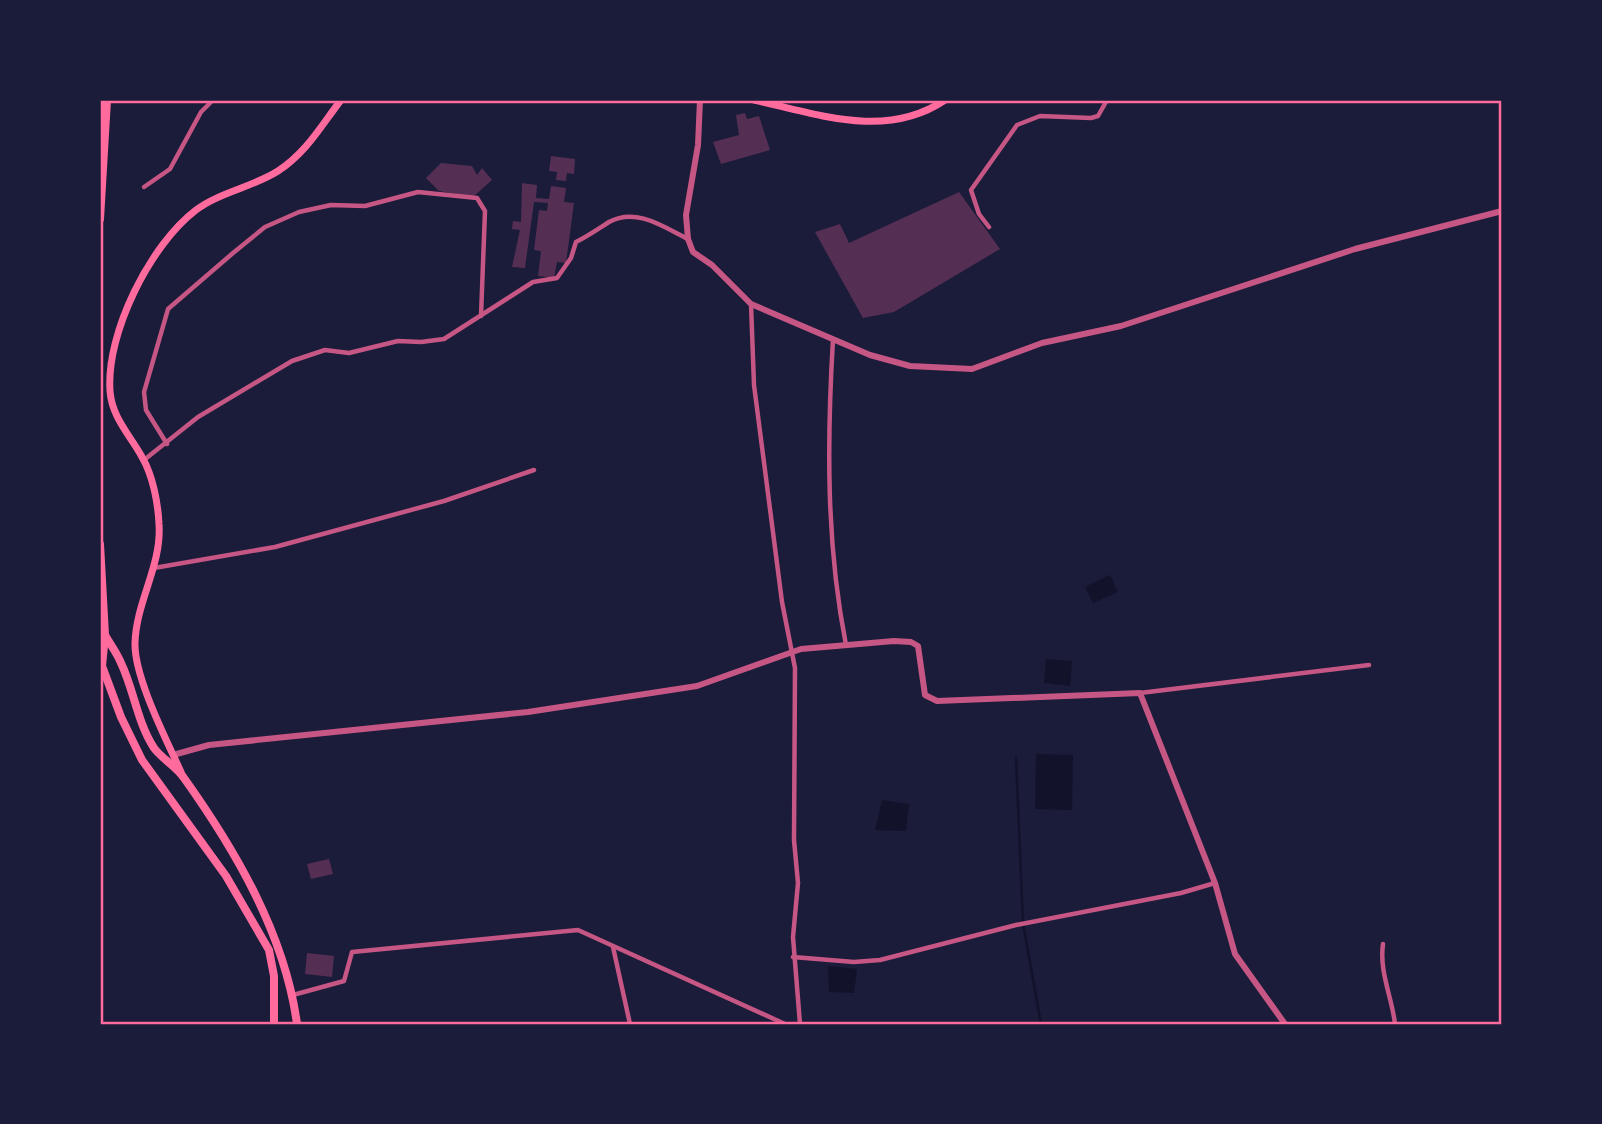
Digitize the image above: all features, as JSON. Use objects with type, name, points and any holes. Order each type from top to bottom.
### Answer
[{"type":"highway","points":[[100,219],[107,100]]},
{"type":"highway","points":[[100,544],[105,635],[102,666],[121,717],[142,760],[226,876],[269,950],[274,976],[274,1024]]},
{"type":"highway","points":[[105,635],[122,664],[137,712],[155,749],[183,775],[252,890],[283,957],[297,1024]]},
{"type":"main road","points":[[183,775],[145,686],[135,644],[160,540],[158,506],[144,460],[116,418],[110,394],[110,374],[118,333],[146,270],[173,232],[198,208],[278,171],[307,148],[341,100]]},
{"type":"main road","points":[[754,100],[851,122],[891,121],[934,107],[944,100]]},
{"type":"street","points":[[144,187],[170,169],[201,112],[213,100]]},
{"type":"street","points":[[700,100],[698,145],[686,215],[688,239],[693,252],[712,265],[751,304],[891,362],[944,369],[972,369],[1042,343],[1121,326],[1355,249],[1502,211]]},
{"type":"street","points":[[989,227],[979,214],[971,190],[1017,125],[1040,116],[1091,118],[1098,116],[1107,100]]},
{"type":"street","points":[[167,444],[146,410],[144,392],[168,309],[265,227],[299,212],[331,205],[365,206],[418,192],[477,198],[485,211],[481,316]]},
{"type":"street","points":[[144,460],[167,444],[198,416],[292,361],[325,350],[349,353],[398,341],[444,339],[533,282],[557,278],[571,258],[576,242],[609,223],[628,216],[643,218],[688,239]]},
{"type":"street","points":[[751,304],[754,385],[782,602],[795,668],[794,840],[797,883],[793,957],[800,1024]]},
{"type":"street","points":[[833,338],[829,406],[830,541],[846,645]]},
{"type":"street","points":[[154,568],[275,547],[444,500],[534,470]]},
{"type":"street","points":[[173,755],[209,744],[528,712],[697,686],[792,650],[846,645],[912,642],[918,646],[925,695],[937,701],[1140,693],[1368,665]]},
{"type":"street","points":[[1140,693],[1214,883],[1235,954],[1285,1024]]},
{"type":"street","points":[[793,957],[855,962],[880,960],[1016,925],[1181,893],[1214,883]]},
{"type":"street","points":[[293,995],[344,981],[352,952],[578,930],[785,1024]]},
{"type":"street","points":[[1383,944],[1381,960],[1392,999],[1395,1024]]},
{"type":"street","points":[[613,947],[630,1024]]},
{"type":"shaded area","points":[[1110,575],[1118,592],[1093,603],[1085,587]]},
{"type":"shaded area","points":[[1046,659],[1072,661],[1070,686],[1044,683]]},
{"type":"shaded area","points":[[1036,754],[1073,755],[1072,810],[1035,809]]},
{"type":"shaded area","points":[[882,800],[909,804],[906,831],[875,830]]},
{"type":"shaded area","points":[[828,966],[857,969],[854,993],[829,992]]},
{"type":"building","points":[[745,113],[747,119],[759,116],[770,150],[721,164],[713,142],[739,135],[736,115]]},
{"type":"building","points":[[551,156],[575,159],[574,174],[567,173],[566,181],[556,180],[557,172],[549,171]]},
{"type":"building","points":[[441,163],[472,166],[477,175],[482,168],[492,180],[473,197],[439,191],[426,178]]},
{"type":"building","points":[[522,183],[537,185],[536,198],[549,199],[551,186],[566,188],[564,202],[574,203],[566,263],[557,262],[554,278],[538,276],[541,251],[534,250],[539,210],[547,211],[548,203],[534,202],[525,268],[512,267],[520,230],[512,229],[513,221],[521,222]]},
{"type":"building","points":[[959,192],[1000,249],[894,312],[863,318],[815,232],[840,224],[849,243]]},
{"type":"building","points":[[329,859],[333,874],[311,879],[307,864]]},
{"type":"building","points":[[307,953],[334,956],[332,977],[305,974]]},
{"type":"waterway","points":[[1016,758],[1023,923],[1041,1024]]}]
